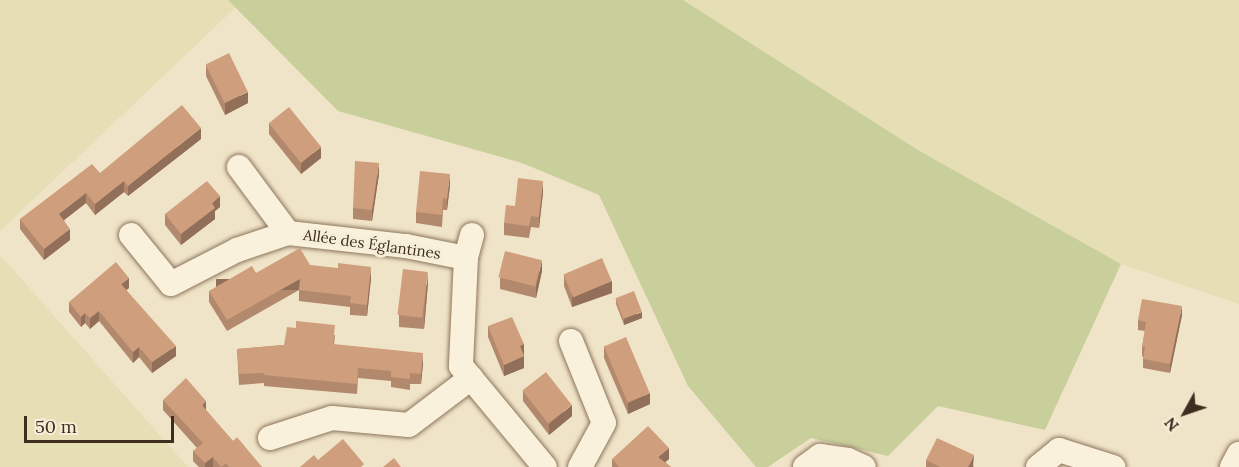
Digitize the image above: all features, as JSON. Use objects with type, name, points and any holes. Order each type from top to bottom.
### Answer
[{"type":"street","points":[[239,167],[288,233]]},
{"type":"street","name":"Allée des Églantines","points":[[131,235],[171,284],[237,250],[288,233],[406,246],[466,258]]},
{"type":"street","points":[[472,235],[466,258],[461,366],[545,467]]},
{"type":"street","points":[[571,341],[604,423],[580,467]]},
{"type":"street","points":[[270,438],[332,417],[409,425],[471,378]]},
{"type":"street","points":[[1038,467],[1059,450],[1113,467]]},
{"type":"street","points":[[1233,467],[1239,454]]},
{"type":"street","points":[[805,467],[820,456],[848,460],[864,467]]},
{"type":"shaded area","points":[[0,0],[228,0],[236,7],[0,231]]},
{"type":"shaded area","points":[[683,0],[1239,0],[1239,304],[1121,264],[918,150]]},
{"type":"shaded area","points":[[0,255],[188,467],[0,467]]},
{"type":"green space","points":[[228,0],[683,0],[918,150],[1121,264],[1045,430],[938,406],[888,456],[811,438],[768,467],[756,467],[688,386],[599,195],[522,163],[338,111]]},
{"type":"building","points":[[229,53],[248,92],[224,103],[206,64]]},
{"type":"building","points":[[182,105],[201,128],[128,186],[124,181],[95,204],[86,193],[59,214],[70,229],[44,249],[20,219],[92,164],[100,173]]},
{"type":"building","points":[[289,107],[321,147],[301,163],[269,123]]},
{"type":"building","points":[[355,161],[379,163],[372,210],[353,208]]},
{"type":"building","points":[[420,171],[450,174],[447,199],[443,198],[442,215],[416,212]]},
{"type":"building","points":[[518,178],[543,181],[539,217],[531,216],[529,226],[504,223],[506,205],[515,206]]},
{"type":"building","points":[[207,181],[220,196],[212,203],[215,208],[181,234],[165,214]]},
{"type":"building","points":[[300,248],[310,265],[338,268],[338,263],[371,267],[367,305],[350,303],[351,296],[299,290],[300,279],[227,320],[209,291],[252,266],[256,273]]},
{"type":"building","points":[[505,251],[542,260],[535,286],[498,277]]},
{"type":"building","points":[[602,258],[612,281],[573,297],[563,274]]},
{"type":"building","points":[[116,262],[129,278],[121,284],[176,346],[152,362],[139,347],[133,352],[99,311],[90,318],[85,313],[81,317],[69,302]]},
{"type":"building","points":[[403,269],[428,272],[422,318],[397,315]]},
{"type":"building","points":[[634,291],[642,312],[623,319],[615,298]]},
{"type":"building","points":[[1142,299],[1182,306],[1170,364],[1143,359],[1145,347],[1142,347],[1146,322],[1138,320]]},
{"type":"building","points":[[512,317],[524,344],[520,346],[524,356],[504,365],[488,326]]},
{"type":"building","points":[[296,321],[335,325],[333,344],[423,353],[421,374],[410,373],[410,379],[391,377],[391,371],[358,368],[357,384],[264,375],[264,373],[239,374],[237,349],[284,345],[287,327],[296,328]]},
{"type":"building","points":[[626,337],[650,393],[628,403],[604,346]]},
{"type":"building","points":[[546,372],[572,405],[548,424],[522,390]]},
{"type":"building","points":[[186,378],[206,401],[202,405],[233,441],[237,437],[262,467],[229,467],[226,463],[221,467],[213,457],[205,463],[193,451],[203,443],[163,400]]},
{"type":"building","points":[[648,426],[669,448],[658,457],[671,467],[619,467],[612,459]]},
{"type":"building","points":[[937,438],[974,455],[968,467],[940,467],[926,460]]},
{"type":"building","points":[[343,439],[364,464],[361,467],[300,467],[314,455],[318,460]]},
{"type":"building","points":[[394,458],[401,467],[383,467]]}]
